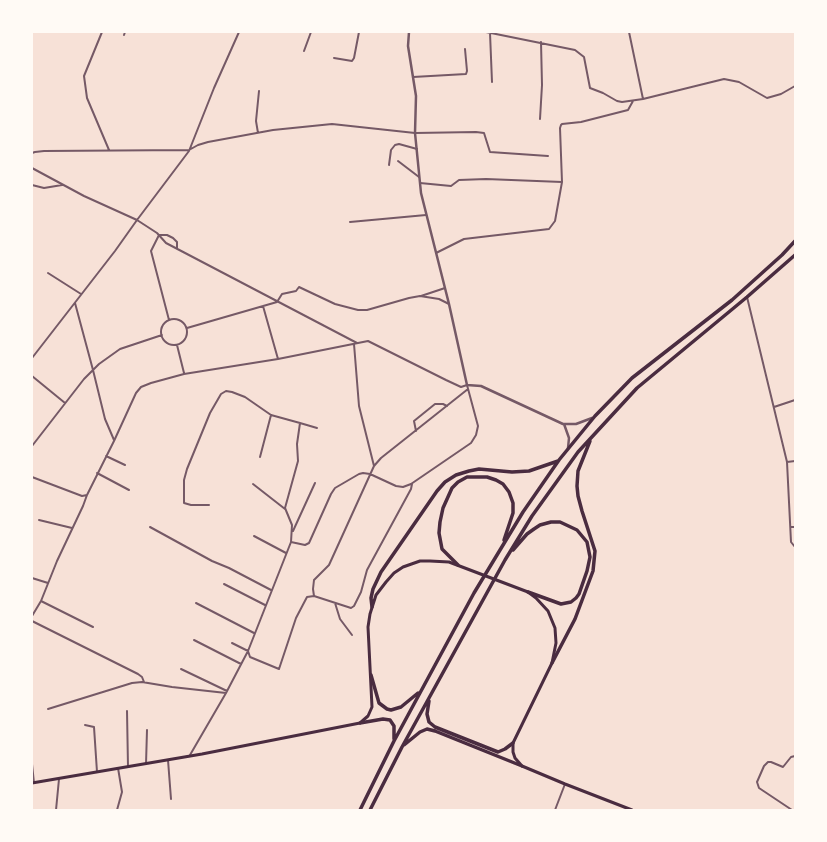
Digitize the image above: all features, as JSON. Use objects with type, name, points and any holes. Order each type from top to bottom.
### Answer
[{"type":"highway","points":[[360,810],[394,741],[474,593],[527,506],[568,448],[594,416],[632,378],[732,300],[782,255],[795,241]]},
{"type":"highway","points":[[370,810],[402,747],[505,560],[532,516],[574,458],[637,388],[747,297],[795,255]]},
{"type":"highway","points":[[552,663],[575,619],[587,590],[594,565],[595,551],[582,511],[577,486],[578,471],[592,437]]},
{"type":"highway","points":[[372,607],[371,598],[373,589],[381,572],[437,491],[445,482],[456,475],[469,471],[529,471],[559,460]]},
{"type":"highway","points":[[458,565],[442,549],[439,533],[440,522],[443,508],[452,488],[458,482],[467,477],[487,477],[496,480],[503,484],[510,492],[513,503],[513,513],[502,546]]},
{"type":"highway","points":[[505,560],[527,534],[540,525],[551,522],[560,522],[577,530],[582,535],[589,548],[590,557],[587,571],[579,594],[576,598],[571,602],[561,604],[528,592]]},
{"type":"highway","points":[[372,675],[379,703],[387,710],[401,707],[421,692]]},
{"type":"highway","points":[[430,697],[427,714],[429,722],[434,727],[498,752],[513,743]]},
{"type":"highway","points":[[360,723],[390,720],[394,726],[394,741]]},
{"type":"highway","points":[[402,747],[420,732],[427,729],[522,766]]},
{"type":"main road","points":[[33,783],[190,756],[360,723],[368,716],[372,707],[372,675],[368,627],[376,595],[394,573],[403,567],[420,561],[430,561],[449,562],[507,583],[528,592],[548,611],[555,628],[556,644],[552,663],[513,743],[515,758],[522,766],[632,810]]},
{"type":"street","points":[[102,32],[84,76],[87,98],[109,150]]},
{"type":"street","points":[[32,358],[115,251],[189,150],[239,32]]},
{"type":"street","points":[[304,51],[311,32]]},
{"type":"street","points":[[334,58],[352,61],[354,58],[359,32]]},
{"type":"street","points":[[291,542],[305,545],[309,543],[328,499],[335,488],[359,474],[370,474],[396,486],[403,487],[412,483],[471,442],[476,435],[478,426],[426,215],[420,183],[415,134],[416,96],[408,46],[409,32]]},
{"type":"street","points":[[486,32],[575,50],[584,58],[590,88],[617,101],[633,101],[643,99],[724,79],[739,82],[767,98],[782,94],[795,86]]},
{"type":"street","points":[[629,32],[643,99]]},
{"type":"street","points":[[490,33],[492,82]]},
{"type":"street","points":[[540,119],[542,85],[541,42]]},
{"type":"street","points":[[413,77],[466,74],[468,71],[465,49]]},
{"type":"street","points":[[258,133],[256,121],[257,96],[259,91]]},
{"type":"street","points":[[436,253],[464,239],[549,229],[555,221],[562,182],[561,125],[581,122],[628,110],[633,101]]},
{"type":"street","points":[[32,153],[44,151],[189,150],[192,147],[208,142],[258,133],[332,124],[415,134],[454,132],[484,133],[490,152],[495,154],[548,156]]},
{"type":"street","points":[[389,165],[391,150],[395,145],[399,144],[417,149]]},
{"type":"street","points":[[398,161],[419,176]]},
{"type":"street","points":[[32,168],[63,185],[137,220],[159,235],[166,243],[358,344]]},
{"type":"street","points":[[420,183],[451,186],[459,180],[486,179],[562,182]]},
{"type":"street","points":[[32,185],[40,188],[63,185]]},
{"type":"street","points":[[350,222],[426,215]]},
{"type":"street","points":[[159,235],[168,235],[173,238],[177,242],[177,249]]},
{"type":"street","points":[[159,235],[151,251],[169,320]]},
{"type":"street","points":[[48,273],[82,294]]},
{"type":"street","points":[[187,328],[277,302],[282,294],[296,291],[299,287],[335,304],[358,310],[367,310],[445,288]]},
{"type":"street","points":[[420,296],[439,299],[449,304]]},
{"type":"street","points":[[747,297],[787,462],[791,542],[795,547]]},
{"type":"street","points":[[75,303],[93,370],[98,395],[105,419],[114,441]]},
{"type":"street","points":[[263,306],[278,359]]},
{"type":"street","points":[[178,319],[183,322],[187,328],[186,339],[177,345],[170,345],[162,339],[162,325],[169,320],[178,319]]},
{"type":"street","points":[[32,446],[99,364],[120,349],[162,336]]},
{"type":"street","points":[[32,616],[41,601],[57,561],[84,506],[87,495],[114,441],[133,398],[141,387],[151,383],[184,374],[278,359],[368,341],[461,387],[467,385],[481,386],[563,424],[583,422],[594,416]]},
{"type":"street","points":[[353,342],[359,406],[374,466]]},
{"type":"street","points":[[177,345],[184,374]]},
{"type":"street","points":[[32,376],[66,403]]},
{"type":"street","points":[[314,596],[314,580],[329,565],[374,466],[381,458],[468,389]]},
{"type":"street","points":[[209,505],[191,505],[184,503],[184,480],[210,413],[221,394],[226,391],[238,394],[271,415],[317,428]]},
{"type":"street","points":[[774,407],[795,400]]},
{"type":"street","points":[[416,431],[414,421],[435,404],[443,404],[447,406]]},
{"type":"street","points":[[260,457],[271,415]]},
{"type":"street","points":[[190,756],[227,692],[248,650],[291,542],[292,525],[286,510],[286,503],[298,461],[297,444],[300,424]]},
{"type":"street","points":[[563,424],[568,433],[568,448]]},
{"type":"street","points":[[106,456],[125,465]]},
{"type":"street","points":[[787,462],[795,461]]},
{"type":"street","points":[[97,473],[129,490]]},
{"type":"street","points":[[32,477],[82,496],[87,495]]},
{"type":"street","points":[[292,532],[315,483]]},
{"type":"street","points":[[248,650],[250,657],[279,669],[296,618],[307,597],[314,596],[352,608],[354,606],[361,592],[367,570],[411,489],[412,483]]},
{"type":"street","points":[[253,484],[286,510]]},
{"type":"street","points":[[39,520],[72,528]]},
{"type":"street","points":[[150,527],[212,561],[229,568],[271,590]]},
{"type":"street","points":[[790,528],[795,527]]},
{"type":"street","points":[[254,536],[286,553]]},
{"type":"street","points":[[32,578],[49,583]]},
{"type":"street","points":[[224,584],[265,605]]},
{"type":"street","points":[[41,601],[93,628]]},
{"type":"street","points":[[196,603],[254,633]]},
{"type":"street","points":[[335,603],[340,619],[352,634]]},
{"type":"street","points":[[32,620],[138,674],[142,677],[144,682]]},
{"type":"street","points":[[194,640],[241,664]]},
{"type":"street","points":[[232,643],[248,650]]},
{"type":"street","points":[[181,669],[227,692]]},
{"type":"street","points":[[48,709],[132,683],[144,682],[172,687],[227,692]]},
{"type":"street","points":[[128,711],[128,767]]},
{"type":"street","points":[[85,725],[94,727],[97,772]]},
{"type":"street","points":[[146,764],[147,730]]},
{"type":"street","points":[[792,810],[760,788],[757,782],[764,766],[768,762],[783,767],[791,757],[795,756]]},
{"type":"street","points":[[168,760],[171,799]]},
{"type":"street","points":[[32,764],[33,783]]},
{"type":"street","points":[[117,810],[122,792],[118,768]]},
{"type":"street","points":[[56,810],[59,779]]},
{"type":"street","points":[[555,810],[565,784]]}]
